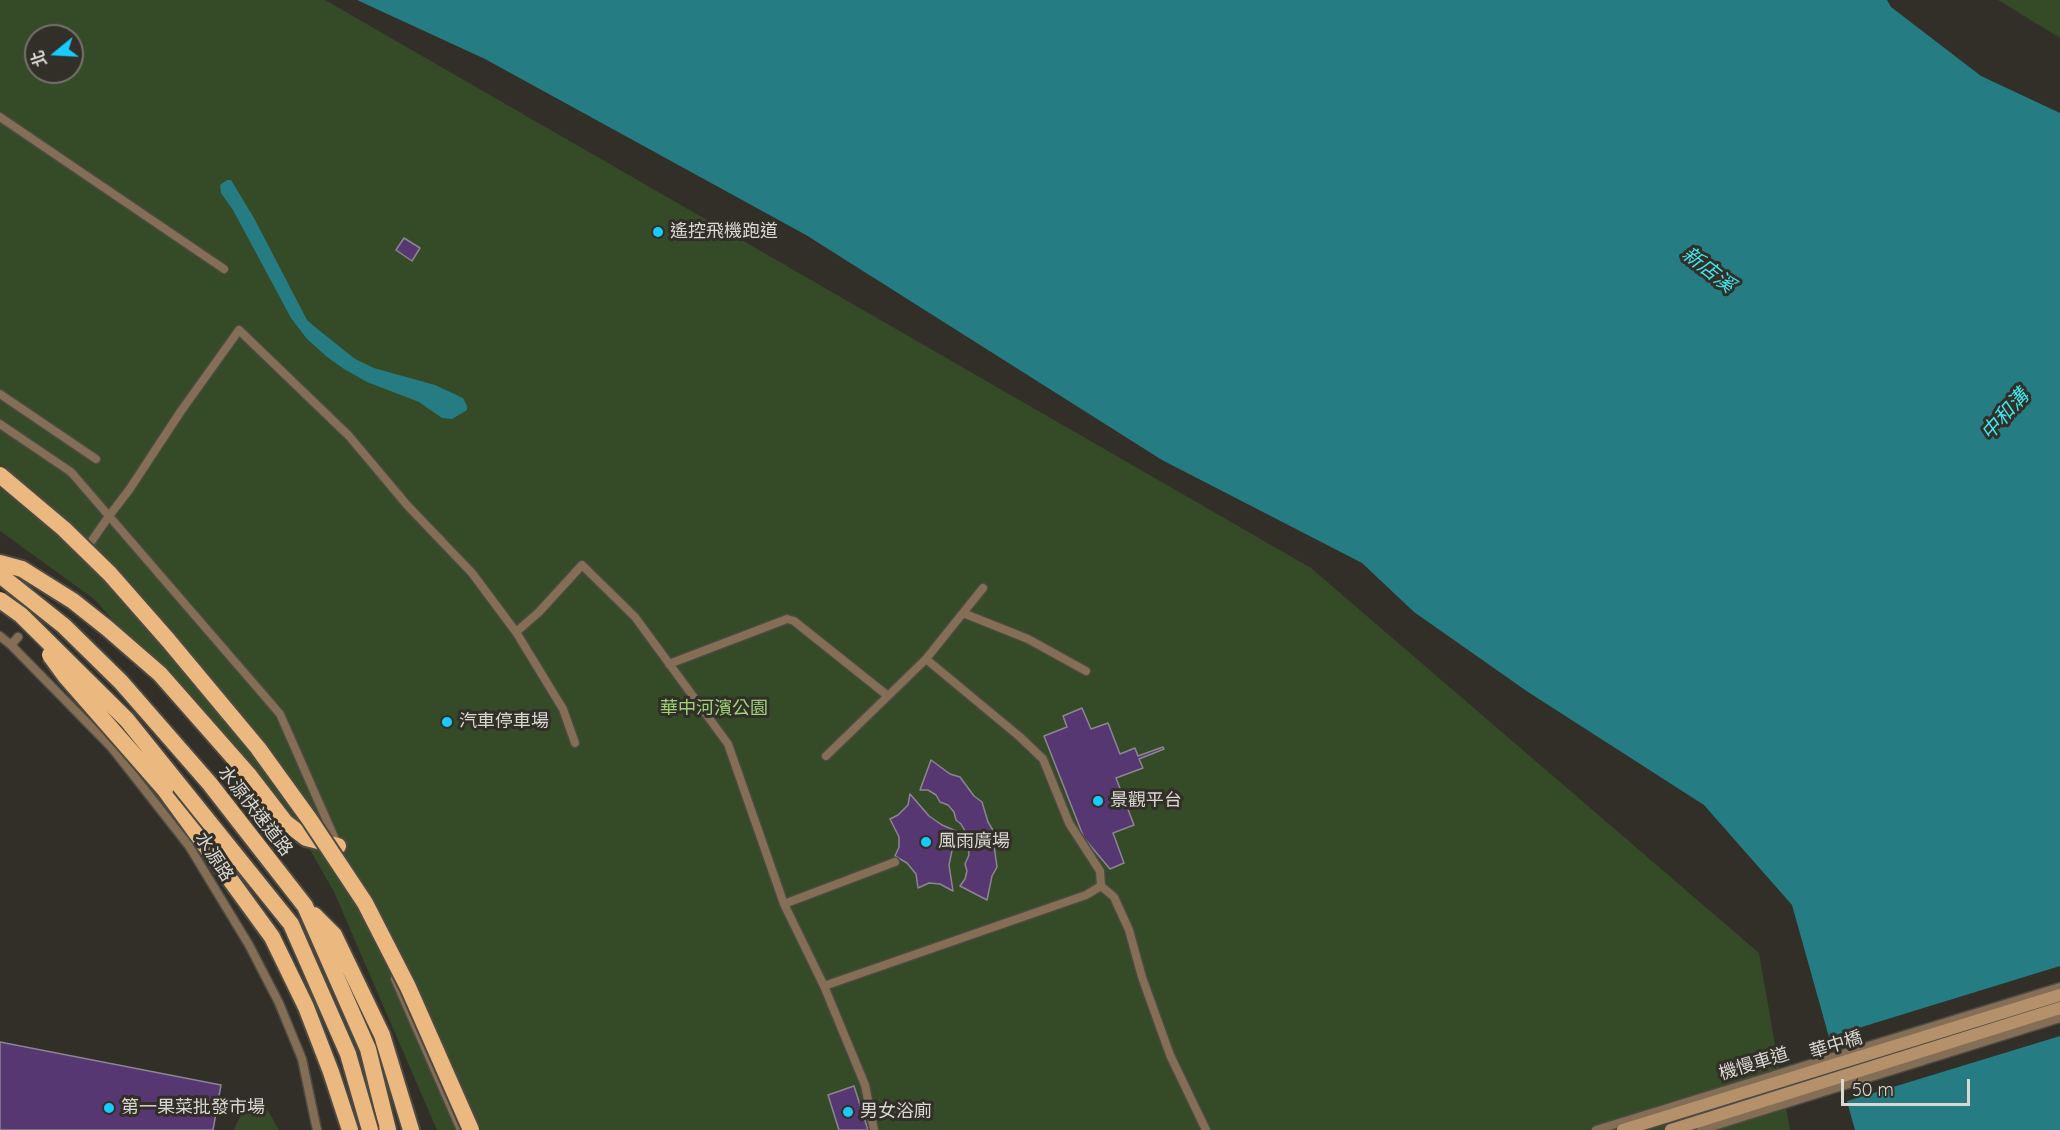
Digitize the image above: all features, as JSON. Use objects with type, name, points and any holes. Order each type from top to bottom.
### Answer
[{"type":"highway","points":[[0,475],[64,530],[110,574],[258,748],[310,820],[365,903],[376,924],[408,987],[471,1130]]},
{"type":"highway","points":[[0,562],[22,569],[73,601],[107,628],[160,674],[248,774],[285,822],[306,838],[338,846]]},
{"type":"highway","name":"水源快速道路","points":[[0,575],[64,626],[120,682],[210,784],[305,906],[368,1049],[388,1130]]},
{"type":"highway","points":[[0,600],[21,615],[127,720],[291,924],[348,1054],[370,1130]]},
{"type":"highway","points":[[21,615],[66,677],[165,790],[272,936],[306,1007],[350,1130]]},
{"type":"highway","points":[[305,906],[334,936],[382,1035],[411,1130]]},
{"type":"main road","name":"華中橋","points":[[1623,1130],[2060,995]]},
{"type":"main road","name":"華中橋","points":[[1671,1130],[2060,1008]]},
{"type":"lane","points":[[0,117],[224,269]]},
{"type":"lane","points":[[84,552],[239,330],[349,436],[407,505],[472,573],[516,632],[563,709],[575,743]]},
{"type":"lane","points":[[0,394],[96,459]]},
{"type":"lane","points":[[0,424],[71,472],[280,714],[461,1130]]},
{"type":"lane","points":[[516,632],[539,612],[582,565],[635,618],[728,744],[784,904],[824,986],[865,1085],[874,1130]]},
{"type":"lane","points":[[826,756],[926,659],[983,588]]},
{"type":"lane","points":[[963,613],[1028,639],[1086,671]]},
{"type":"lane","points":[[669,663],[787,619],[794,621],[888,696]]},
{"type":"lane","name":"水源路","points":[[0,636],[112,748],[189,846],[249,945],[279,1003],[302,1059],[317,1130]]},
{"type":"lane","points":[[11,645],[18,637]]},
{"type":"lane","points":[[926,659],[1043,759],[1069,823],[1100,871],[1101,886],[1114,897],[1129,930],[1142,977],[1170,1055],[1206,1130]]},
{"type":"lane","points":[[784,904],[895,862]]},
{"type":"lane","points":[[824,986],[1086,895],[1101,886]]},
{"type":"lane","name":"機慢車道","points":[[1596,1130],[2060,987]]},
{"type":"lane","points":[[1701,1130],[2060,1018]]},
{"type":"green space","name":"華中河濱公園","points":[[0,0],[325,0],[1311,568],[1759,953],[1790,1130],[437,1130],[334,892],[285,806],[209,728],[94,599],[0,531]]},
{"type":"green space","points":[[1998,0],[2060,0],[2060,38]]},
{"type":"green space","points":[[244,1101],[263,1102],[279,1130],[234,1130]]},
{"type":"water","points":[[357,0],[1887,0],[1891,7],[1981,76],[2060,113],[2060,1130],[1855,1130],[1792,905],[1704,805],[1528,692],[1414,612],[1362,563],[1162,460],[806,235],[485,59]]},
{"type":"water","points":[[231,180],[254,218],[307,320],[355,359],[374,368],[435,385],[463,398],[467,410],[452,419],[442,418],[419,402],[367,382],[344,369],[307,339],[291,318],[233,210],[221,193],[220,185]]},
{"type":"pier","points":[[2060,966],[2060,1036],[1844,1102],[1826,1038]]},
{"type":"building","points":[[404,238],[420,248],[412,261],[396,250]]},
{"type":"building","name":"景觀平台","points":[[1082,708],[1091,729],[1108,723],[1120,754],[1135,748],[1138,756],[1163,747],[1164,749],[1139,759],[1143,768],[1116,778],[1134,825],[1113,833],[1124,863],[1110,869],[1084,838],[1044,736],[1067,727],[1063,716]]},
{"type":"building","points":[[931,760],[950,774],[960,777],[974,796],[982,802],[988,822],[994,832],[997,867],[992,876],[987,900],[960,886],[965,879],[967,871],[965,864],[969,855],[968,846],[964,840],[965,831],[956,820],[954,812],[948,805],[940,802],[936,795],[928,790],[920,790]]},
{"type":"building","name":"風雨廣場","points":[[910,794],[929,816],[956,831],[949,865],[953,891],[940,884],[929,883],[918,888],[916,874],[907,863],[895,856],[899,847],[899,837],[890,819],[908,805]]},
{"type":"building","name":"第一果菜批發市場","points":[[0,1042],[221,1085],[213,1130],[0,1130]]},
{"type":"building","name":"男女浴廁","points":[[854,1086],[868,1130],[839,1130],[828,1095]]},
{"type":"place","name":"遙控飛機跑道","points":[[658,232]]},
{"type":"place","name":"汽車停車場","points":[[447,722]]},
{"type":"place","name":"景觀平台","points":[[1098,801]]},
{"type":"place","name":"風雨廣場","points":[[926,842]]},
{"type":"place","name":"第一果菜批發市場","points":[[109,1108]]},
{"type":"place","name":"男女浴廁","points":[[848,1112]]},
{"type":"water label","name":"新店溪","points":[[1708,270]]},
{"type":"water label","name":"中和溝","points":[[2005,415]]}]
